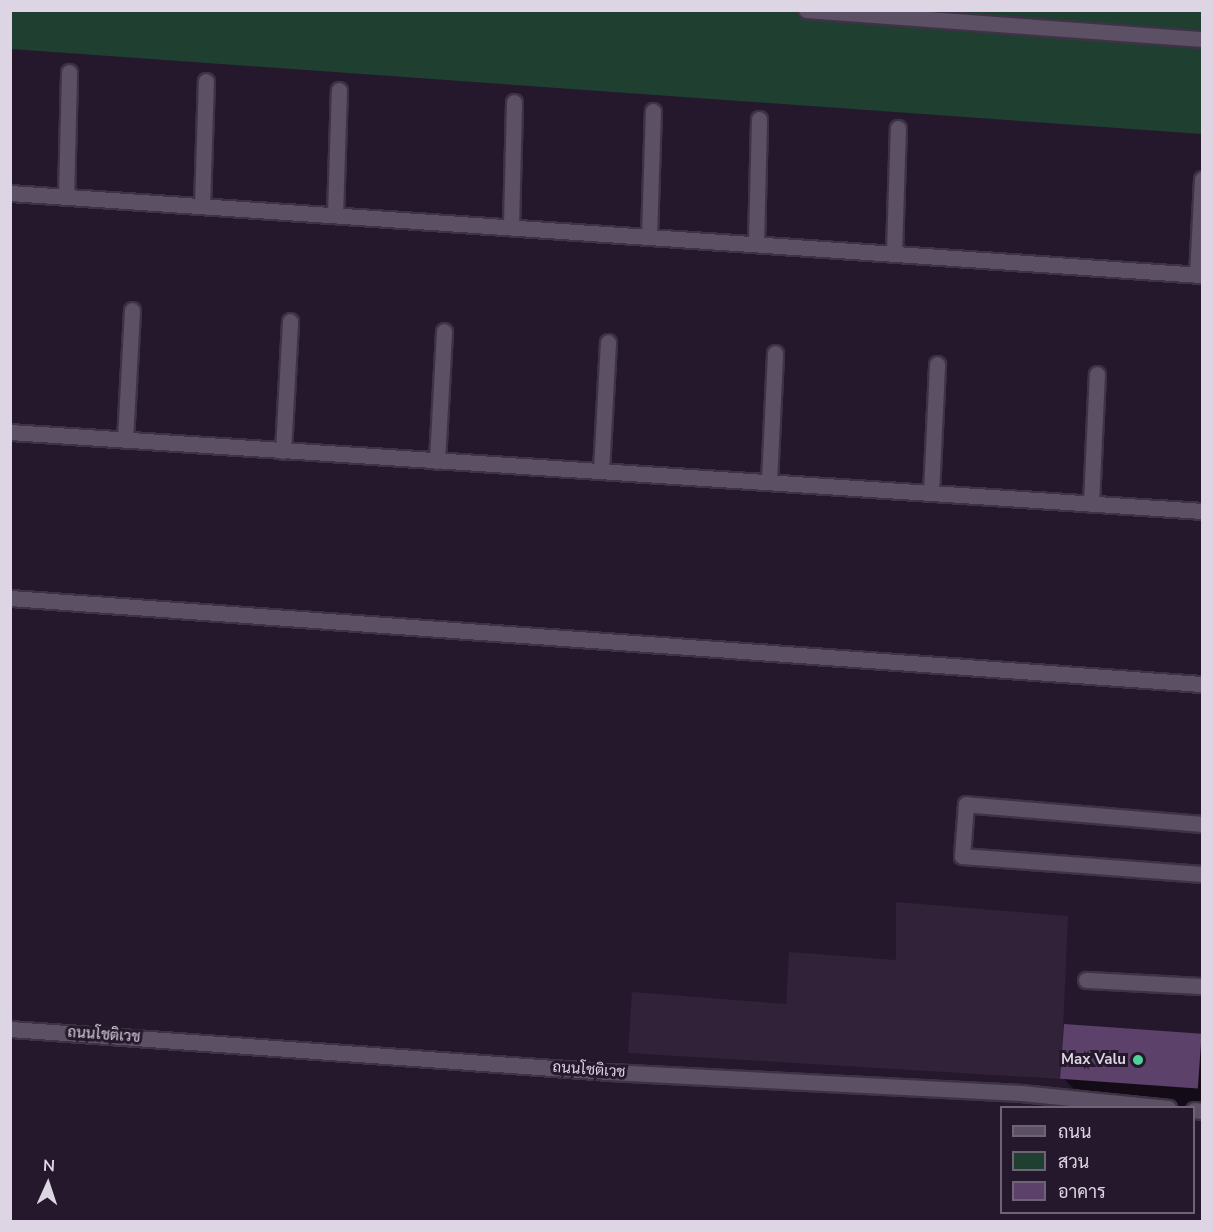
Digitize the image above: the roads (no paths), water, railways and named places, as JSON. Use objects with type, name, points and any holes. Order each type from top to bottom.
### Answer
[{"type":"street","points":[[806,10],[1203,39]]},
{"type":"street","points":[[66,196],[69,72]]},
{"type":"street","points":[[202,205],[206,81]]},
{"type":"street","points":[[336,214],[339,90]]},
{"type":"street","points":[[511,226],[514,102]]},
{"type":"street","points":[[649,236],[653,111]]},
{"type":"street","points":[[756,243],[759,119]]},
{"type":"street","points":[[894,252],[898,128]]},
{"type":"street","points":[[10,193],[894,252],[1200,275],[1203,179]]},
{"type":"street","points":[[125,440],[132,310]]},
{"type":"street","points":[[283,450],[290,321]]},
{"type":"street","points":[[438,461],[444,331]]},
{"type":"street","points":[[601,471],[608,342]]},
{"type":"street","points":[[769,482],[775,353]]},
{"type":"street","points":[[931,494],[937,364]]},
{"type":"street","points":[[1091,504],[1097,374]]},
{"type":"street","points":[[10,432],[1203,511]]},
{"type":"street","points":[[10,598],[1203,684]]},
{"type":"street","points":[[1203,824],[966,804],[962,856],[1203,874]]},
{"type":"street","points":[[1086,980],[1203,986]]},
{"type":"street","name":"ถนนโชติเวช","points":[[10,1029],[609,1072],[1022,1093],[1158,1106]]},
{"type":"place","name":"Max Valu","points":[[1138,1060]]}]
